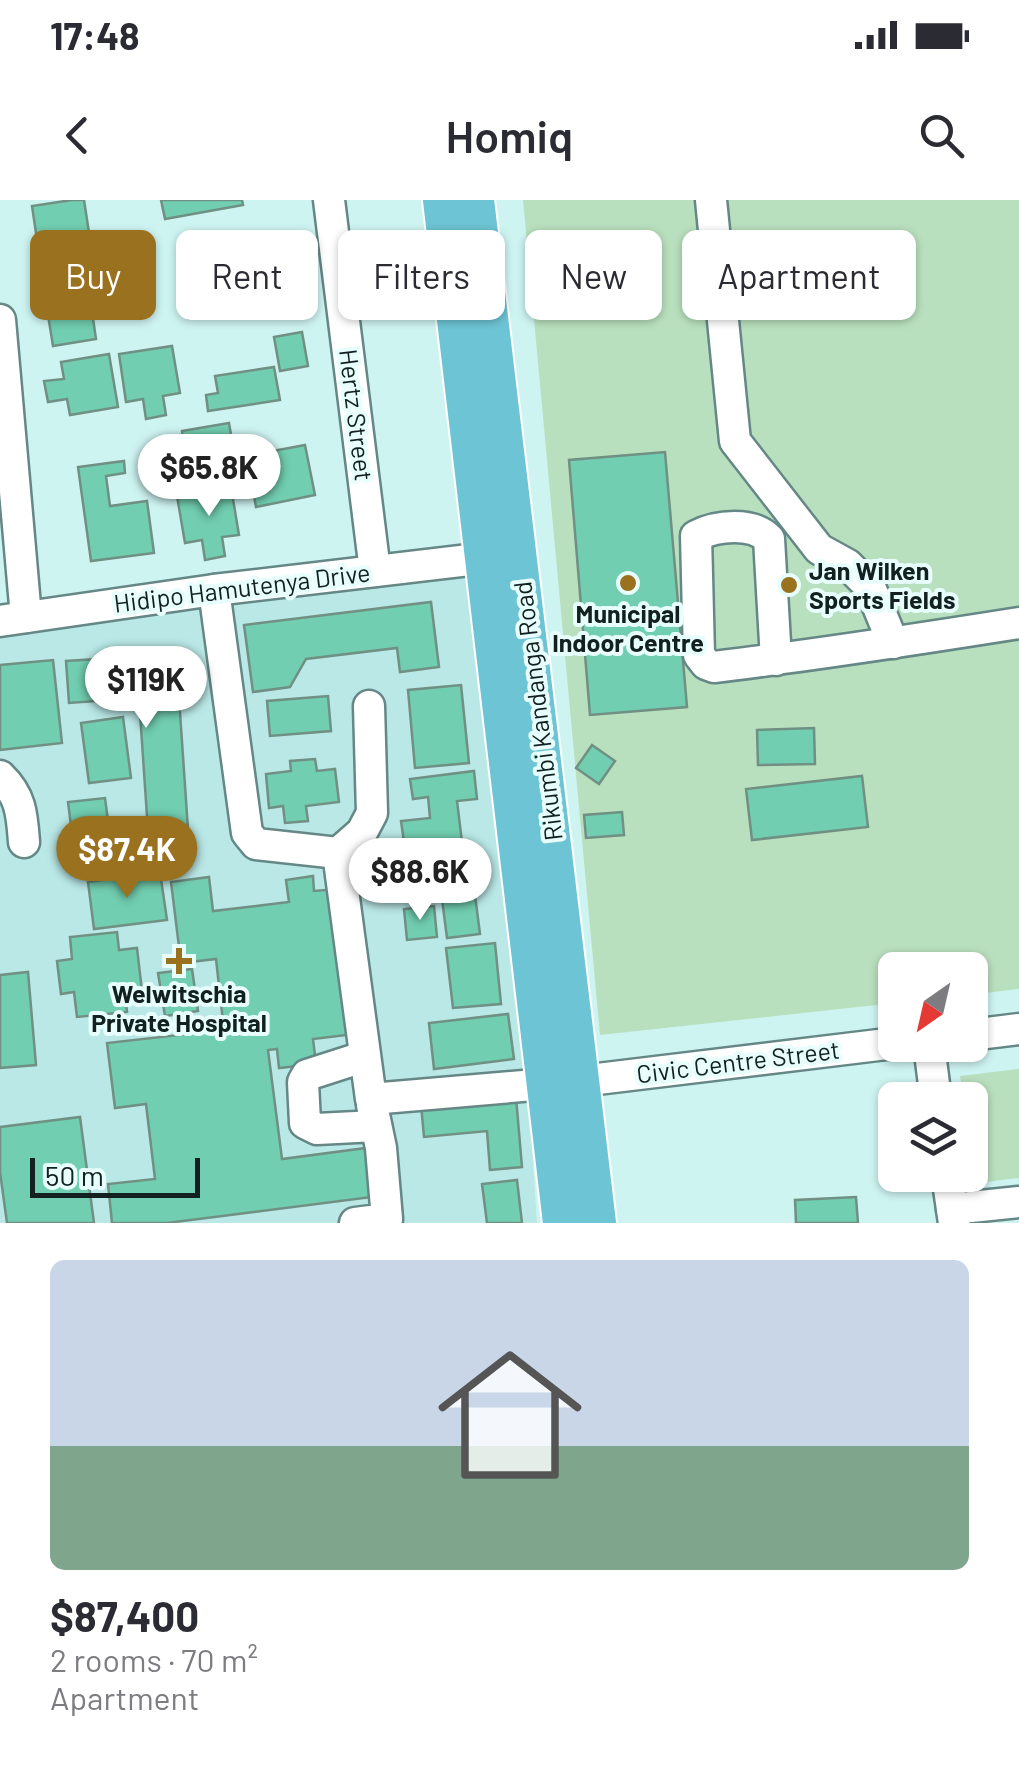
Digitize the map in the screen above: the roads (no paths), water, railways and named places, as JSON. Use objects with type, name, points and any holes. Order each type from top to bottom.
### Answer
[{"type":"main road","name":"Rikumbi Kandanga Road","points":[[442,200],[502,556]]},
{"type":"main road","name":"Rikumbi Kandanga Road","points":[[475,200],[502,556],[564,1082],[597,1223]]},
{"type":"main road","name":"Rikumbi Kandanga Road","points":[[562,1223],[564,1082]]},
{"type":"street","name":"Hertz Street","points":[[329,200],[375,571]]},
{"type":"street","points":[[711,200],[735,440],[819,549],[848,565],[870,587],[893,643]]},
{"type":"street","points":[[0,320],[13,619]]},
{"type":"street","points":[[776,660],[769,540],[761,530],[748,527],[706,531],[696,536],[700,655],[714,667],[776,660],[893,643],[1019,622]]},
{"type":"street","name":"Hidipo Hamutenya Drive","points":[[13,619],[214,590],[502,556]]},
{"type":"street","points":[[214,590],[247,833],[256,844],[338,854],[362,832],[372,813],[369,706]]},
{"type":"street","points":[[0,776],[14,789],[22,806],[24,842]]},
{"type":"street","points":[[338,854],[387,1219],[355,1223]]},
{"type":"street","points":[[988,1033],[1019,1029]]},
{"type":"street","name":"Civic Centre Street","points":[[363,1056],[307,1075],[303,1082],[305,1123],[317,1129],[374,1112],[564,1082],[878,1045]]},
{"type":"street","points":[[953,1216],[1019,1202]]},
{"type":"place","name":"Municipal Indoor Centre","points":[[628,583]]},
{"type":"place","name":"Jan Wilken Sports Fields","points":[[789,585]]},
{"type":"place","name":"Welwitschia Private Hospital","points":[[179,961]]}]
